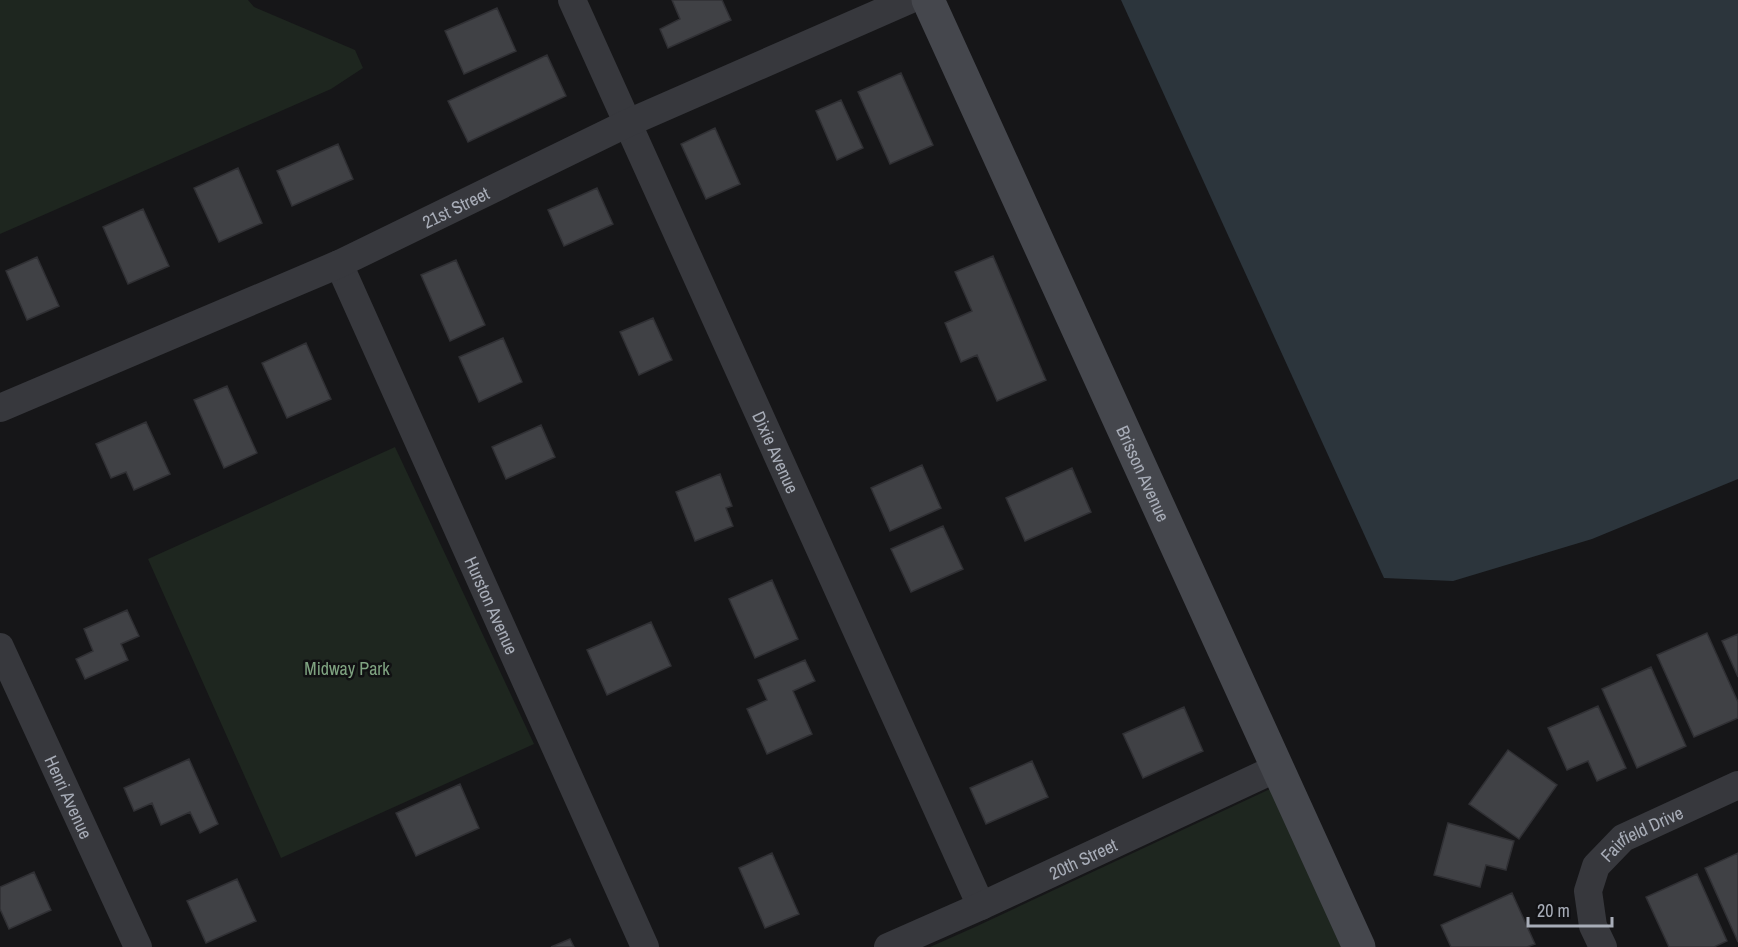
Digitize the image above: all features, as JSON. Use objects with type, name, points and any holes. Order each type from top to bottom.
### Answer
[{"type":"street","name":"Dixie Avenue","points":[[572,0],[981,906]]},
{"type":"street","name":"21st Street","points":[[0,408],[339,264],[628,123],[909,0]]},
{"type":"street","name":"Brisson Avenue","points":[[928,0],[1359,947]]},
{"type":"street","name":"Hurston Avenue","points":[[339,264],[645,947]]},
{"type":"street","name":"Henri Avenue","points":[[0,647],[138,947]]},
{"type":"street","name":"20th Street","points":[[888,947],[1277,768]]},
{"type":"street","name":"Fairfield Drive","points":[[1603,947],[1593,926],[1588,891],[1596,866],[1623,837],[1738,785]]},
{"type":"green space","points":[[0,0],[248,0],[254,7],[355,50],[363,68],[331,89],[0,234]]},
{"type":"green space","name":"Midway Park","points":[[395,447],[534,744],[281,858],[148,559]]},
{"type":"green space","points":[[1270,789],[1343,947],[930,947],[975,927]]},
{"type":"shaded area","points":[[1121,0],[1738,0],[1738,479],[1592,539],[1453,581],[1384,578]]},
{"type":"building","points":[[672,0],[722,0],[731,20],[668,48],[660,29],[680,19]]},
{"type":"building","points":[[497,8],[516,51],[464,74],[445,31]]},
{"type":"building","points":[[547,55],[566,96],[468,142],[448,101]]},
{"type":"building","points":[[901,73],[933,145],[890,164],[858,92]]},
{"type":"building","points":[[841,100],[863,148],[837,160],[816,111]]},
{"type":"building","points":[[715,128],[740,184],[706,199],[681,144]]},
{"type":"building","points":[[338,144],[353,179],[292,206],[277,171]]},
{"type":"building","points":[[238,168],[262,223],[219,242],[194,188]]},
{"type":"building","points":[[597,188],[613,224],[564,246],[548,210]]},
{"type":"building","points":[[143,209],[169,266],[128,284],[103,227]]},
{"type":"building","points":[[993,256],[1046,380],[997,401],[977,355],[961,362],[945,323],[972,311],[955,272]]},
{"type":"building","points":[[37,257],[59,306],[27,320],[6,271]]},
{"type":"building","points":[[456,260],[485,325],[450,341],[421,275]]},
{"type":"building","points":[[653,318],[672,360],[639,375],[620,332]]},
{"type":"building","points":[[503,338],[522,382],[479,402],[459,357]]},
{"type":"building","points":[[306,343],[331,399],[287,418],[262,363]]},
{"type":"building","points":[[227,386],[257,453],[224,468],[194,400]]},
{"type":"building","points":[[146,422],[170,474],[134,490],[126,472],[111,478],[96,444]]},
{"type":"building","points":[[541,425],[555,457],[506,479],[492,447]]},
{"type":"building","points":[[922,465],[941,508],[890,531],[871,488]]},
{"type":"building","points":[[1072,468],[1091,512],[1025,541],[1006,498]]},
{"type":"building","points":[[720,474],[732,506],[726,508],[733,526],[695,541],[676,492]]},
{"type":"building","points":[[943,526],[963,569],[911,592],[891,549]]},
{"type":"building","points":[[772,580],[798,639],[755,658],[729,599]]},
{"type":"building","points":[[127,610],[139,636],[121,644],[128,660],[85,679],[76,659],[93,651],[84,629]]},
{"type":"building","points":[[651,622],[671,666],[607,695],[587,650]]},
{"type":"building","points":[[1707,633],[1738,702],[1738,718],[1694,737],[1657,655]]},
{"type":"building","points":[[1738,634],[1738,677],[1722,641]]},
{"type":"building","points":[[805,660],[815,681],[793,691],[812,734],[767,754],[747,709],[767,700],[758,680]]},
{"type":"building","points":[[1651,667],[1686,746],[1637,768],[1602,689]]},
{"type":"building","points":[[1598,706],[1626,768],[1597,781],[1588,761],[1567,770],[1548,728]]},
{"type":"building","points":[[1184,707],[1203,751],[1143,778],[1123,734]]},
{"type":"building","points":[[1508,750],[1557,785],[1519,839],[1469,804]]},
{"type":"building","points":[[189,759],[218,824],[200,833],[190,812],[161,825],[152,803],[134,811],[124,788]]},
{"type":"building","points":[[1032,761],[1048,797],[986,824],[970,788]]},
{"type":"building","points":[[460,784],[479,828],[416,856],[396,813]]},
{"type":"building","points":[[1448,823],[1514,841],[1506,870],[1486,865],[1480,887],[1434,875]]},
{"type":"building","points":[[772,853],[799,914],[765,928],[739,868]]},
{"type":"building","points":[[1738,853],[1738,942],[1705,868]]},
{"type":"building","points":[[34,872],[51,910],[9,929],[0,909],[0,887]]},
{"type":"building","points":[[1697,874],[1727,941],[1714,947],[1669,947],[1646,897]]},
{"type":"building","points":[[237,879],[256,921],[206,943],[187,901]]},
{"type":"building","points":[[1512,893],[1535,944],[1527,947],[1451,947],[1441,925]]},
{"type":"building","points":[[570,939],[574,947],[551,947]]}]
